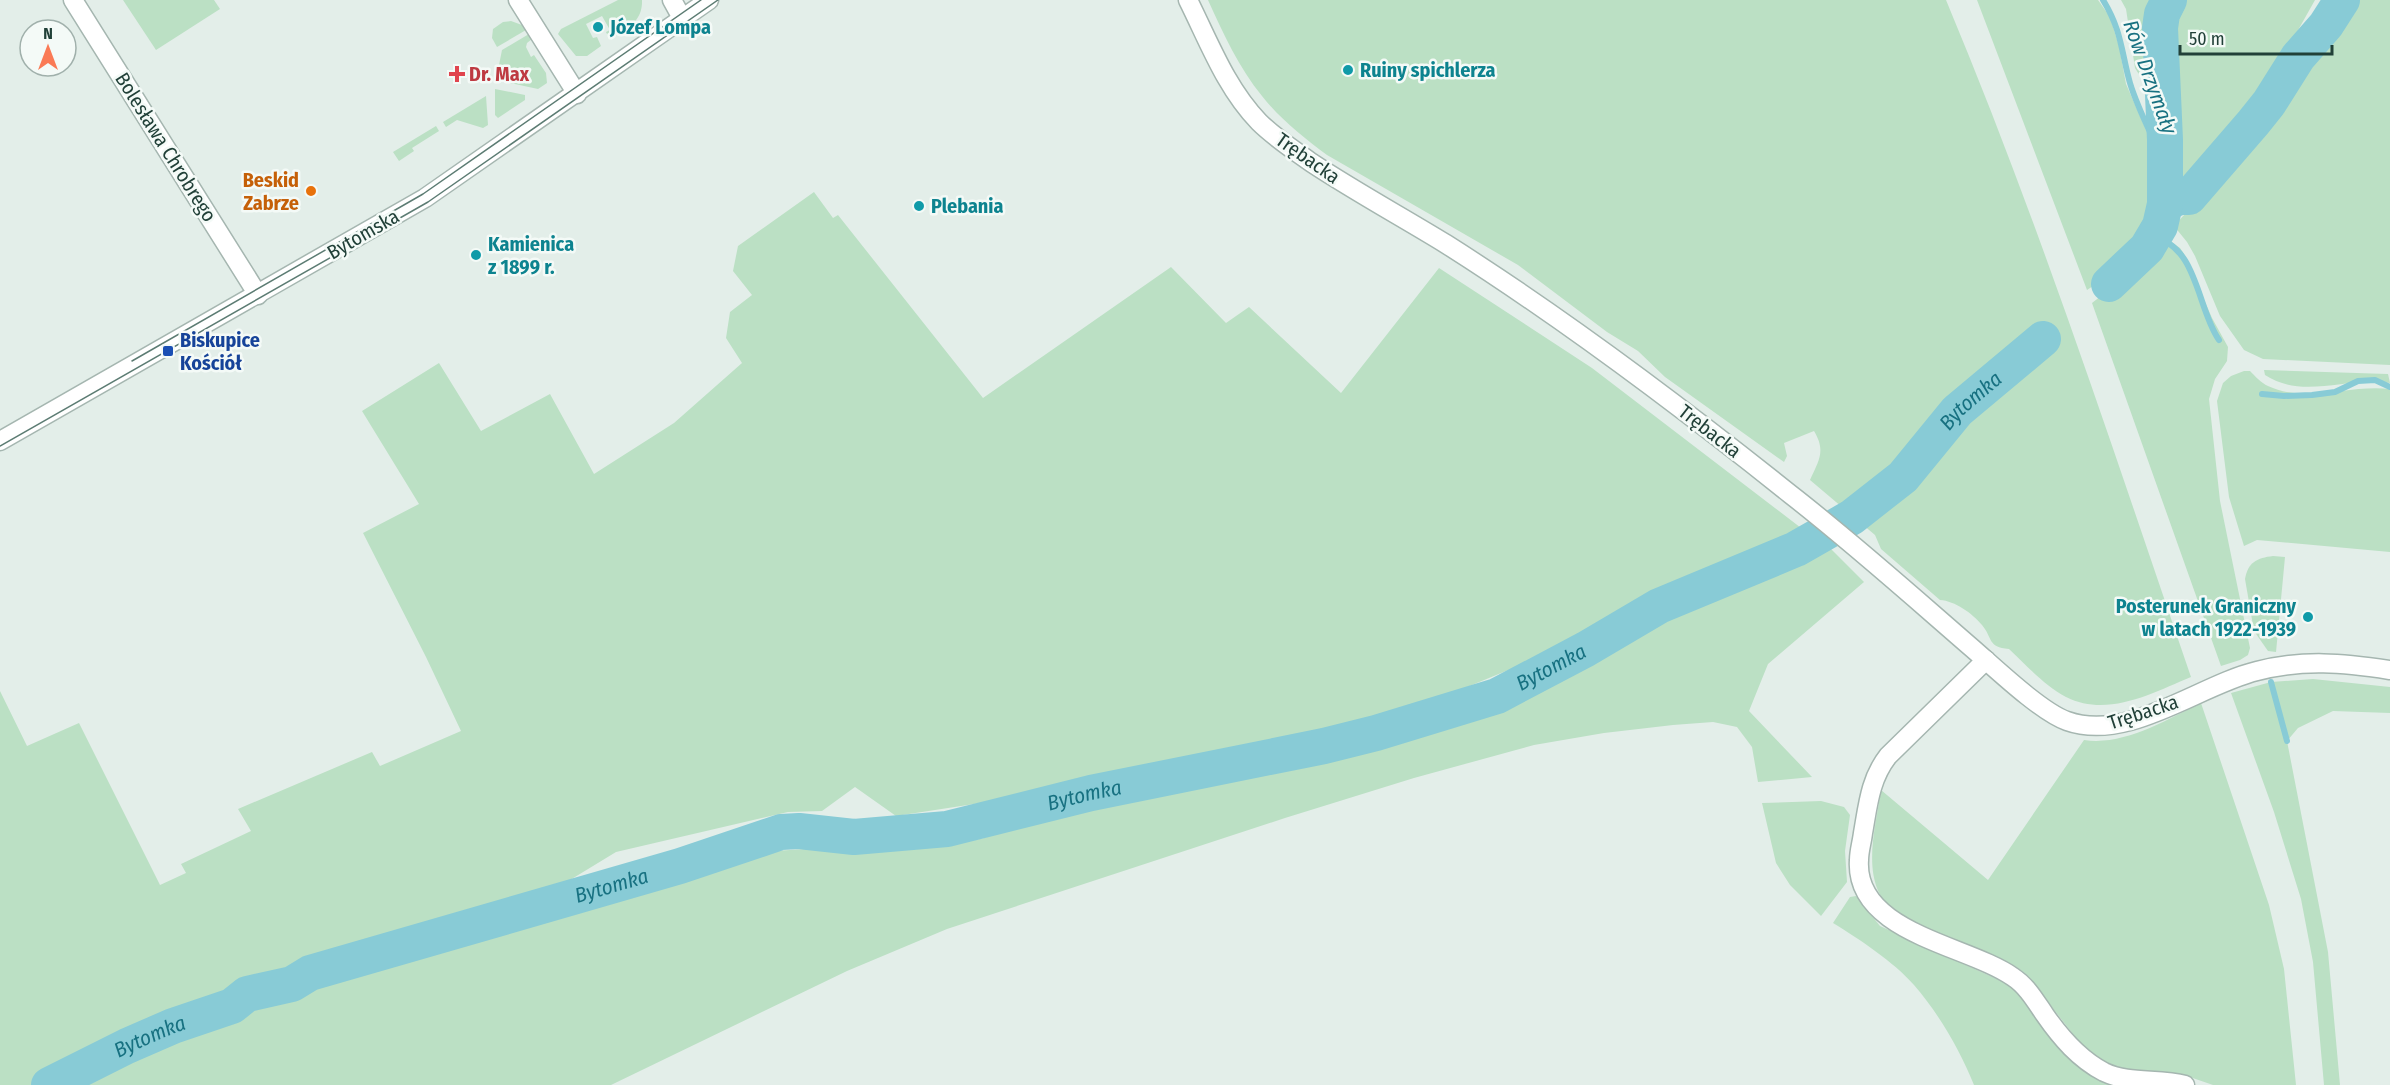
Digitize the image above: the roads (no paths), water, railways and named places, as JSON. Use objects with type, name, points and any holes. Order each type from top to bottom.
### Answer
[{"type":"street","name":"Bolesława Chrobrego","points":[[74,0],[258,295]]},
{"type":"street","points":[[518,0],[578,94]]},
{"type":"street","points":[[672,0],[683,20]]},
{"type":"street","name":"Bytomska","points":[[0,441],[425,198],[578,94],[710,0]]},
{"type":"street","name":"Trębacka","points":[[1188,0],[1222,70],[1239,97],[1260,123],[1284,144],[1448,245],[1627,367],[1790,493],[1868,557],[1986,660],[2063,720],[2089,727],[2111,725],[2151,714],[2235,677],[2283,665],[2318,662],[2390,670]]},
{"type":"street","points":[[1986,660],[1888,756],[1878,770],[1872,784],[1858,861],[1860,877],[1865,889],[1872,902],[1885,915],[1907,930],[1982,960],[2016,979],[2067,1043],[2085,1061],[2105,1072],[2126,1078],[2185,1085]]},
{"type":"waterway","name":"Rów Drzymały","points":[[2103,0],[2118,31],[2133,93],[2165,165]]},
{"type":"waterway","name":"Bytomka","points":[[2109,284],[2147,248],[2160,226],[2165,204],[2165,140],[2160,28],[2162,14],[2169,0]]},
{"type":"waterway","name":"Bytomka","points":[[2165,204],[2179,197],[2189,197],[2269,103],[2298,57],[2326,25],[2342,0]]},
{"type":"waterway","points":[[2153,237],[2168,243],[2188,265],[2219,340]]},
{"type":"waterway","name":"Bytomka","points":[[49,1085],[173,1026],[232,1006],[247,994],[292,984],[310,973],[680,866],[781,832],[799,831],[854,837],[947,829],[1091,793],[1324,746],[1376,733],[1497,696],[1586,649],[1659,606],[1796,549],[1852,517],[1903,477],[1957,411],[2043,339]]},
{"type":"waterway","points":[[2262,394],[2312,395],[2335,392],[2358,381],[2375,380],[2390,387]]},
{"type":"waterway","points":[[2271,682],[2287,741]]},
{"type":"tram line","points":[[132,361],[423,194],[701,0]]},
{"type":"tram line","points":[[0,446],[428,202],[718,0]]},
{"type":"place","name":"Józef Lompa","points":[[598,27]]},
{"type":"place","name":"Ruiny spichlerza","points":[[1348,70]]},
{"type":"place","name":"Dr. Max","points":[[457,74]]},
{"type":"place","name":"Beskid Zabrze","points":[[311,191]]},
{"type":"place","name":"Plebania","points":[[919,206]]},
{"type":"place","name":"Kamienica z 1899 r.","points":[[476,255]]},
{"type":"place","name":"Biskupice Kościół","points":[[168,351]]},
{"type":"place","name":"Posterunek Graniczny w latach 1922-1939","points":[[2308,617]]}]
